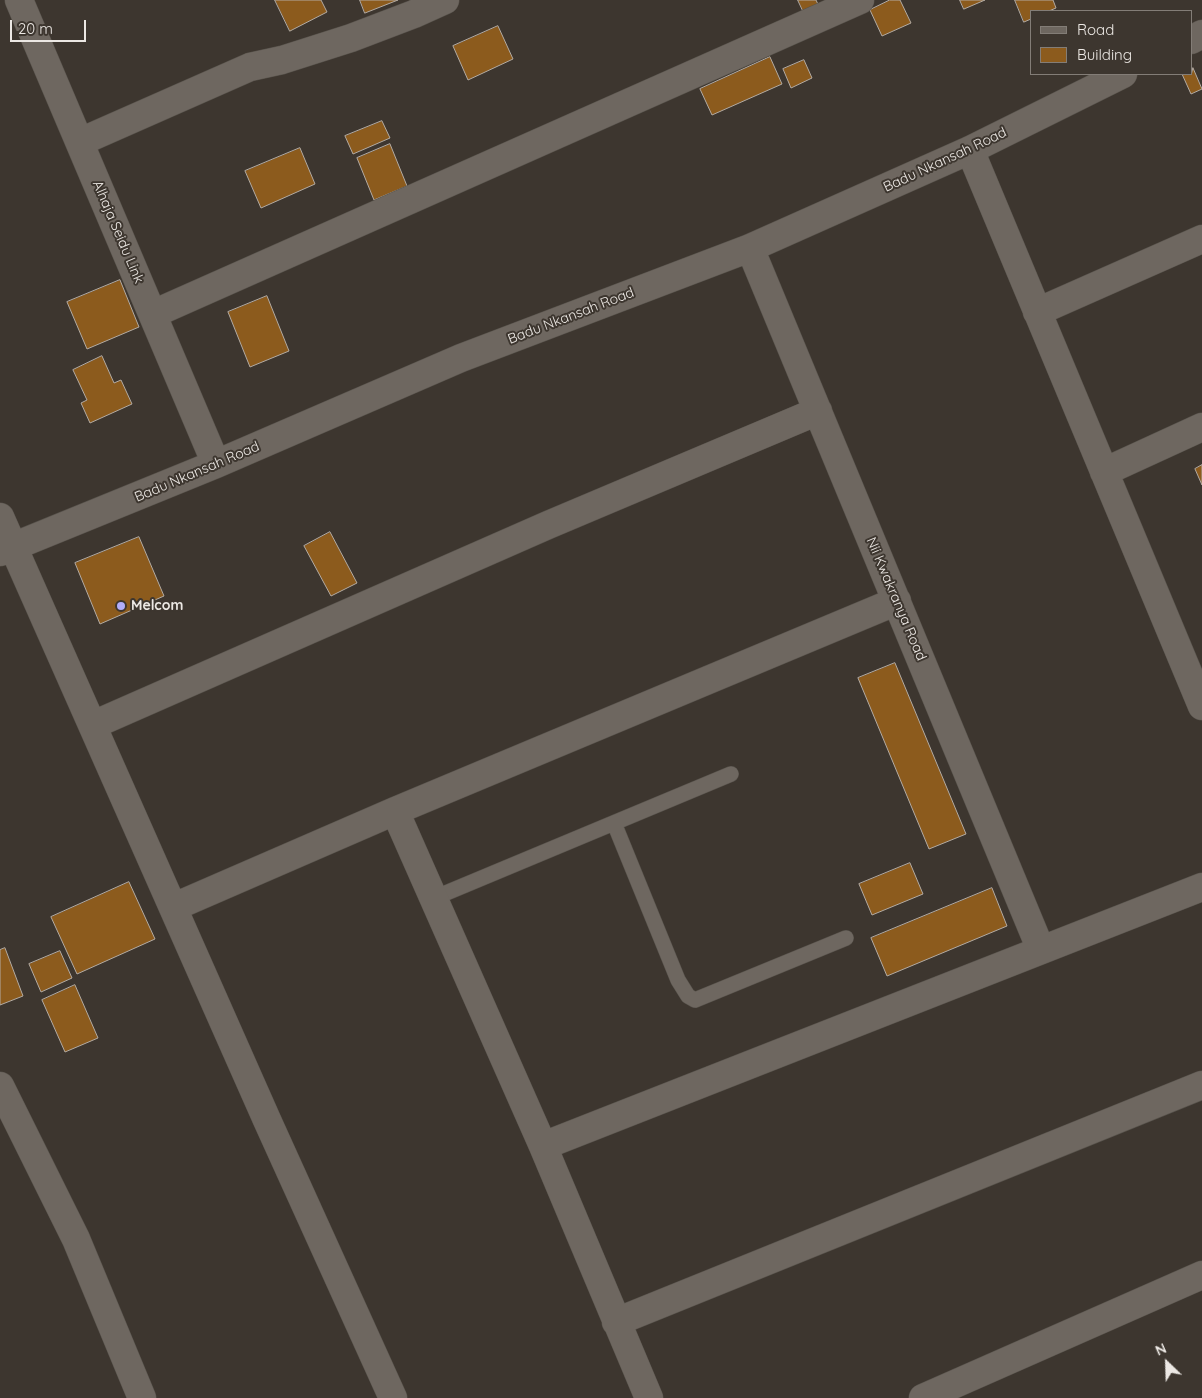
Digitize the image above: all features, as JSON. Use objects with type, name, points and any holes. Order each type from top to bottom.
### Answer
[{"type":"street","name":"Alhaja Seidu Link","points":[[19,0],[154,314],[216,464]]},
{"type":"street","points":[[80,142],[250,67],[282,60],[351,38],[445,0]]},
{"type":"street","points":[[154,314],[860,0]]},
{"type":"street","name":"Badu Nkansah Road","points":[[7,550],[216,464],[462,358],[750,248],[970,150],[1121,75]]},
{"type":"street","points":[[970,150],[1104,472],[1195,672],[1202,706]]},
{"type":"street","points":[[1038,312],[1202,239]]},
{"type":"street","name":"Nii Kwakranya Road","points":[[750,248],[1041,950]]},
{"type":"street","points":[[93,725],[548,525],[818,412]]},
{"type":"street","points":[[1104,472],[1202,427]]},
{"type":"street","points":[[0,517],[7,550],[93,725],[271,1129],[393,1398]]},
{"type":"street","points":[[174,907],[395,810],[897,601]]},
{"type":"street","points":[[395,810],[543,1146],[649,1398]]},
{"type":"street","points":[[543,1146],[1202,886]]},
{"type":"street","points":[[616,1322],[1202,1085]]},
{"type":"street","points":[[0,1086],[76,1239],[142,1398]]},
{"type":"street","points":[[923,1398],[1201,1278]]},
{"type":"lane","points":[[434,898],[731,774]]},
{"type":"lane","points":[[614,823],[678,980],[688,996],[695,1000],[846,938]]},
{"type":"building","points":[[275,0],[321,0],[327,12],[290,31]]},
{"type":"building","points":[[360,0],[398,0],[365,13]]},
{"type":"building","points":[[798,0],[816,0],[821,11],[806,17]]},
{"type":"building","points":[[890,0],[900,0],[911,23],[882,36],[870,10]]},
{"type":"building","points":[[960,0],[985,0],[964,9]]},
{"type":"building","points":[[1015,0],[1053,0],[1056,8],[1051,10],[1030,10],[1030,19],[1024,22]]},
{"type":"building","points":[[498,26],[513,59],[468,80],[453,46]]},
{"type":"building","points":[[770,57],[782,84],[712,115],[700,89]]},
{"type":"building","points":[[804,60],[812,78],[791,88],[783,69]]},
{"type":"building","points":[[1193,68],[1202,89],[1191,94],[1182,75],[1192,75]]},
{"type":"building","points":[[382,121],[390,138],[353,154],[345,136]]},
{"type":"building","points":[[390,144],[407,186],[374,200],[357,158]]},
{"type":"building","points":[[300,148],[315,184],[261,208],[245,171]]},
{"type":"building","points":[[120,280],[139,327],[87,349],[67,302]]},
{"type":"building","points":[[267,296],[289,351],[250,367],[228,312]]},
{"type":"building","points":[[102,356],[114,383],[121,380],[132,404],[90,423],[81,403],[87,400],[73,370]]},
{"type":"building","points":[[1202,465],[1202,485],[1195,469]]},
{"type":"building","points":[[330,532],[357,583],[331,596],[304,546]]},
{"type":"building","points":[[139,537],[164,596],[100,624],[75,563]]},
{"type":"building","points":[[895,663],[966,834],[929,849],[858,678]]},
{"type":"building","points":[[910,863],[923,894],[872,915],[859,884]]},
{"type":"building","points":[[129,882],[155,939],[77,974],[51,917]]},
{"type":"building","points":[[992,888],[1007,926],[887,976],[871,938]]},
{"type":"building","points":[[5,948],[23,996],[0,1005],[0,950]]},
{"type":"building","points":[[60,951],[72,978],[41,992],[29,964]]},
{"type":"building","points":[[75,985],[98,1038],[65,1052],[42,1000]]},
{"type":"place","name":"Melcom","points":[[121,606]]}]
